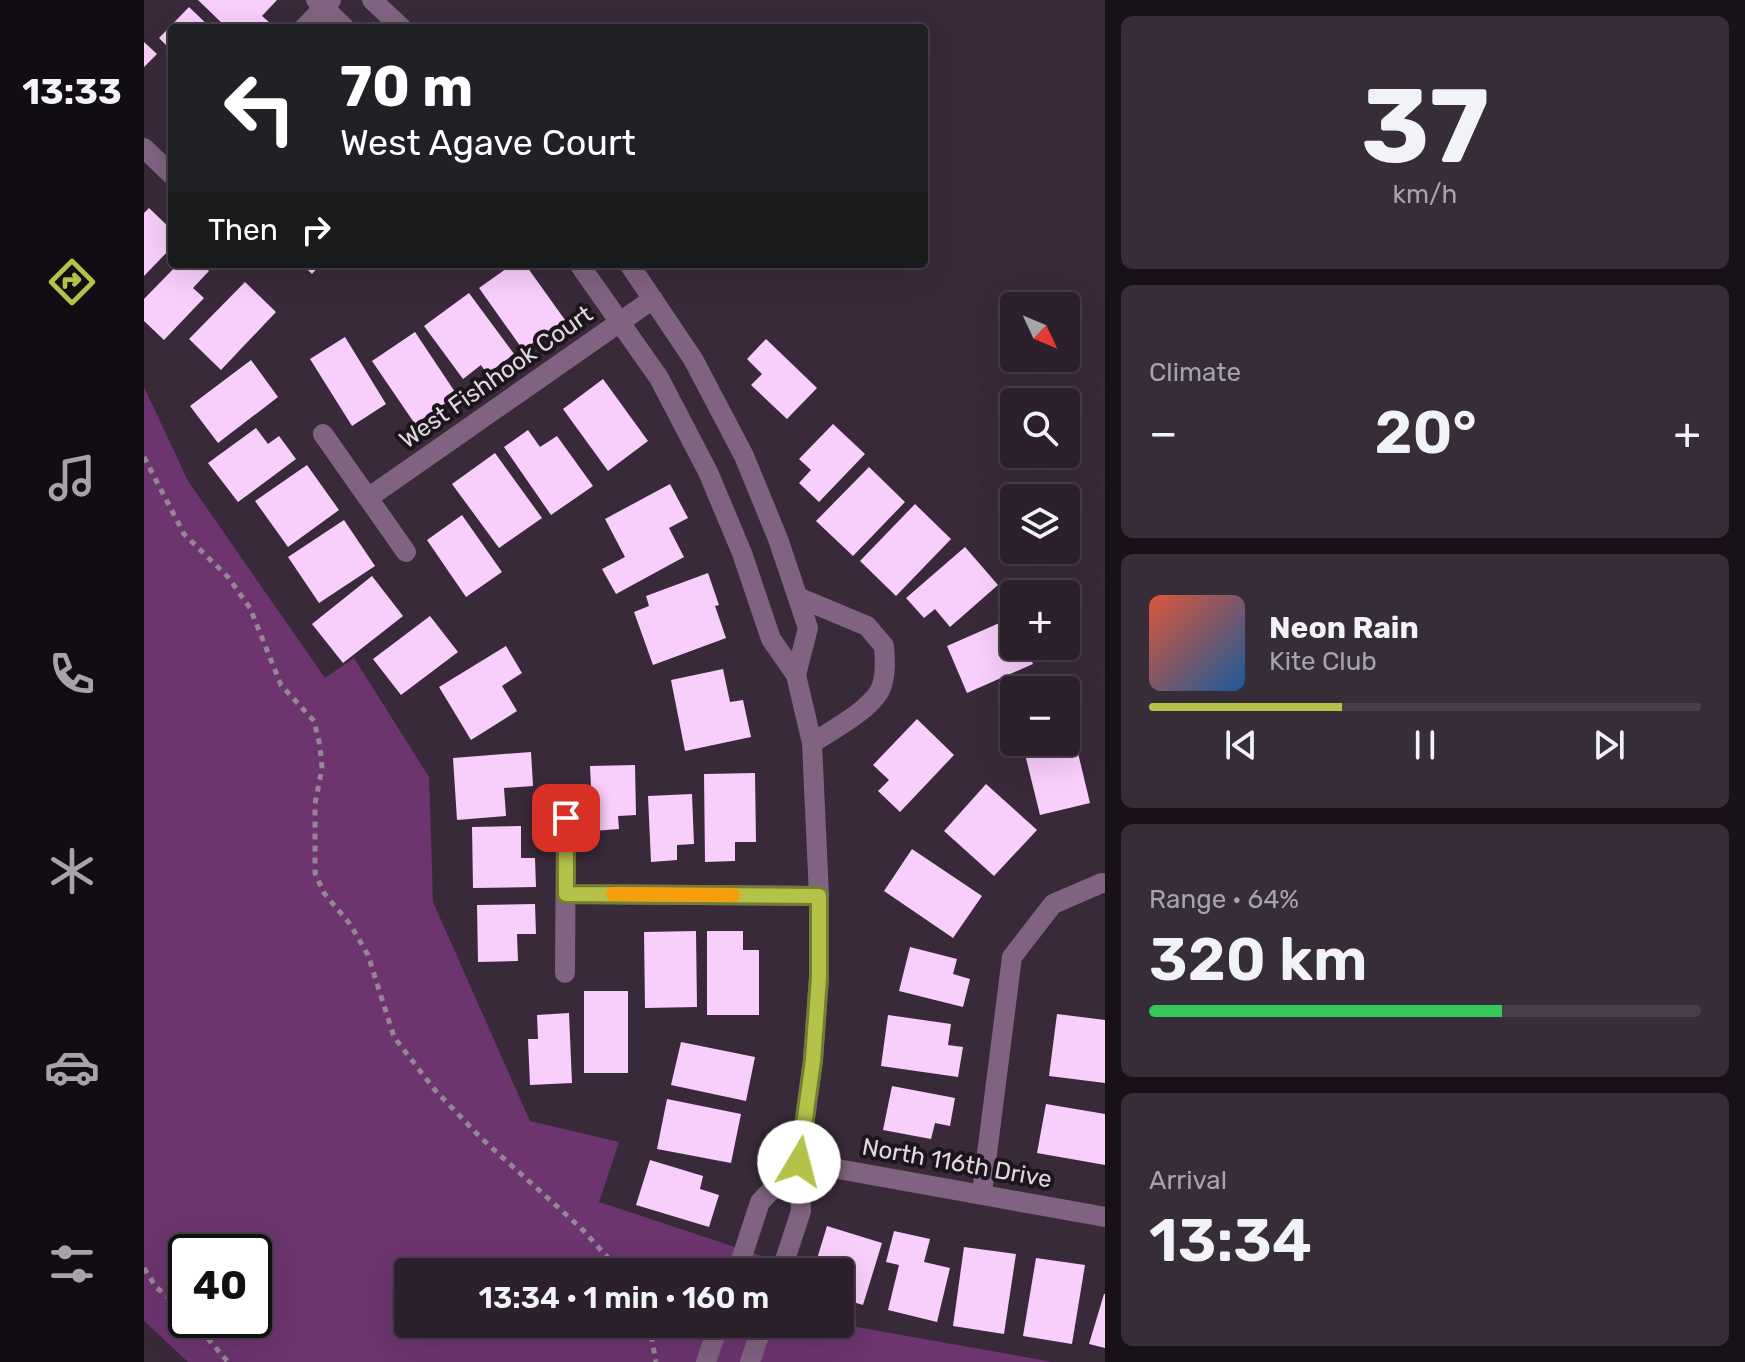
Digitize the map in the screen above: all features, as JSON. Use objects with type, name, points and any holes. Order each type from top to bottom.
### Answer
[{"type":"street","points":[[372,0],[398,24]]},
{"type":"street","points":[[307,24],[324,3],[342,24]]},
{"type":"street","points":[[144,148],[168,168]]},
{"type":"street","points":[[582,268],[659,378],[708,472],[742,553],[771,639],[796,675],[812,743],[819,896],[818,991],[813,1060],[799,1162],[801,1211],[786,1258]]},
{"type":"street","points":[[632,268],[693,359],[744,456],[800,598],[808,628],[796,675]]},
{"type":"street","name":"West Fishhook Court","points":[[368,498],[653,299]]},
{"type":"street","points":[[323,434],[406,552]]},
{"type":"street","points":[[800,598],[867,626],[884,646],[881,689],[855,714],[812,743]]},
{"type":"street","points":[[565,973],[566,818]]},
{"type":"street","points":[[982,1193],[1012,957],[1053,904],[1102,883]]},
{"type":"street","points":[[566,894],[819,896]]},
{"type":"street","points":[[742,1258],[760,1202],[799,1162]]},
{"type":"street","name":"North 116th Drive","points":[[799,1162],[1105,1217]]},
{"type":"street","points":[[706,1362],[714,1338]]},
{"type":"street","points":[[750,1362],[758,1338]]},
{"type":"path","points":[[144,457],[184,534],[228,577],[250,608],[281,685],[314,721],[322,768],[315,804],[315,873],[324,893],[350,924],[368,955],[394,1037],[434,1089],[481,1138],[581,1228],[608,1258]]},
{"type":"path","points":[[144,1268],[156,1287],[168,1297]]},
{"type":"path","points":[[207,1338],[228,1362]]},
{"type":"path","points":[[652,1338],[656,1362]]},
{"type":"shaded area","points":[[144,387],[188,481],[325,678],[354,658],[429,777],[433,902],[530,1121],[619,1142],[599,1202],[762,1256],[394,1258],[394,1338],[854,1338],[854,1326],[1053,1362],[188,1362],[144,1321]]},
{"type":"building","points":[[198,0],[277,0],[262,16],[269,22],[267,24],[223,24]]},
{"type":"building","points":[[189,7],[207,24],[173,24]]},
{"type":"building","points":[[168,29],[168,47],[159,38]]},
{"type":"building","points":[[144,42],[157,54],[144,67]]},
{"type":"building","points":[[149,208],[168,226],[168,251],[144,276],[144,213]]},
{"type":"building","points":[[174,268],[206,268],[209,271],[193,288],[204,298],[164,340],[144,321],[144,299]]},
{"type":"building","points":[[507,268],[528,268],[565,320],[523,350],[479,288]]},
{"type":"building","points":[[245,282],[276,312],[221,370],[189,339]]},
{"type":"building","points":[[469,293],[514,354],[487,374],[481,365],[463,379],[424,326]]},
{"type":"building","points":[[415,332],[457,395],[415,424],[372,361]]},
{"type":"building","points":[[345,337],[386,404],[352,426],[310,359]]},
{"type":"building","points":[[766,339],[817,388],[787,419],[751,385],[762,374],[747,359]]},
{"type":"building","points":[[251,360],[278,397],[218,443],[190,406]]},
{"type":"building","points":[[603,379],[648,441],[608,471],[563,409]]},
{"type":"building","points":[[833,424],[865,454],[819,502],[799,483],[811,470],[799,459]]},
{"type":"building","points":[[256,428],[268,444],[279,436],[296,459],[238,502],[208,463]]},
{"type":"building","points":[[528,430],[540,447],[557,436],[593,486],[551,515],[504,447]]},
{"type":"building","points":[[495,453],[542,518],[499,548],[452,484]]},
{"type":"building","points":[[307,465],[339,510],[288,547],[255,501]]},
{"type":"building","points":[[869,467],[905,502],[853,556],[816,521]]},
{"type":"building","points":[[670,484],[688,518],[669,528],[684,557],[616,594],[602,569],[625,557],[605,519]]},
{"type":"building","points":[[915,504],[951,539],[896,596],[860,561]]},
{"type":"building","points":[[462,515],[502,572],[466,597],[427,540]]},
{"type":"building","points":[[344,520],[375,566],[319,603],[288,557]]},
{"type":"building","points":[[965,547],[998,585],[950,627],[935,609],[924,618],[906,598]]},
{"type":"building","points":[[708,573],[726,638],[653,665],[634,612],[649,606],[646,596]]},
{"type":"building","points":[[372,576],[403,616],[343,663],[312,624]]},
{"type":"building","points":[[430,616],[458,652],[401,695],[373,659]]},
{"type":"building","points":[[1000,623],[1000,660],[1031,660],[1033,664],[967,693],[947,646]]},
{"type":"building","points":[[506,646],[522,673],[502,686],[517,711],[471,740],[439,687]]},
{"type":"building","points":[[723,669],[730,702],[743,700],[751,737],[685,751],[671,680]]},
{"type":"building","points":[[917,719],[954,755],[900,812],[878,791],[889,780],[873,765]]},
{"type":"building","points":[[531,752],[533,786],[504,788],[506,816],[457,820],[453,758]]},
{"type":"building","points":[[1025,756],[1079,756],[1090,803],[1040,815]]},
{"type":"building","points":[[635,765],[636,815],[618,816],[619,829],[593,831],[590,766]]},
{"type":"building","points":[[755,773],[756,842],[735,842],[735,861],[705,862],[704,774]]},
{"type":"building","points":[[986,784],[1037,830],[994,876],[944,831]]},
{"type":"building","points":[[692,794],[694,844],[677,845],[677,860],[651,862],[648,796]]},
{"type":"building","points":[[521,826],[521,858],[535,858],[536,887],[473,888],[472,827]]},
{"type":"building","points":[[912,849],[982,896],[953,938],[884,891]]},
{"type":"building","points":[[535,904],[536,934],[517,934],[518,961],[478,962],[477,905]]},
{"type":"building","points":[[696,931],[697,1007],[645,1008],[644,932]]},
{"type":"building","points":[[707,931],[743,931],[743,950],[759,950],[759,1015],[707,1015]]},
{"type":"building","points":[[910,947],[957,959],[953,974],[970,979],[963,1007],[899,991]]},
{"type":"building","points":[[584,991],[628,991],[628,1073],[584,1073]]},
{"type":"building","points":[[569,1013],[572,1083],[530,1085],[528,1039],[538,1039],[537,1015]]},
{"type":"building","points":[[1057,1014],[1105,1020],[1105,1083],[1049,1076]]},
{"type":"building","points":[[888,1015],[951,1024],[948,1045],[963,1047],[958,1077],[881,1066]]},
{"type":"building","points":[[681,1042],[755,1057],[746,1101],[671,1085]]},
{"type":"building","points":[[892,1086],[955,1098],[950,1126],[935,1123],[931,1139],[883,1130]]},
{"type":"building","points":[[667,1099],[741,1114],[731,1163],[657,1149]]},
{"type":"building","points":[[1046,1104],[1105,1114],[1105,1165],[1037,1153]]},
{"type":"building","points":[[650,1160],[703,1176],[700,1189],[719,1195],[709,1227],[636,1205]]},
{"type":"building","points":[[827,1226],[882,1243],[863,1305],[854,1302],[854,1258],[817,1258]]},
{"type":"building","points":[[894,1231],[930,1239],[924,1262],[950,1268],[937,1322],[888,1310],[899,1265],[886,1262]]},
{"type":"building","points":[[964,1247],[1016,1254],[1004,1334],[953,1326]]},
{"type":"building","points":[[1036,1258],[1085,1265],[1072,1344],[1023,1336]]},
{"type":"building","points":[[1105,1294],[1105,1348],[1089,1344]]},
{"type":"slow traffic","points":[[613,894],[733,895]]},
{"type":"route","points":[[566,818],[566,894],[819,896],[819,977],[813,1060],[799,1162]]}]
